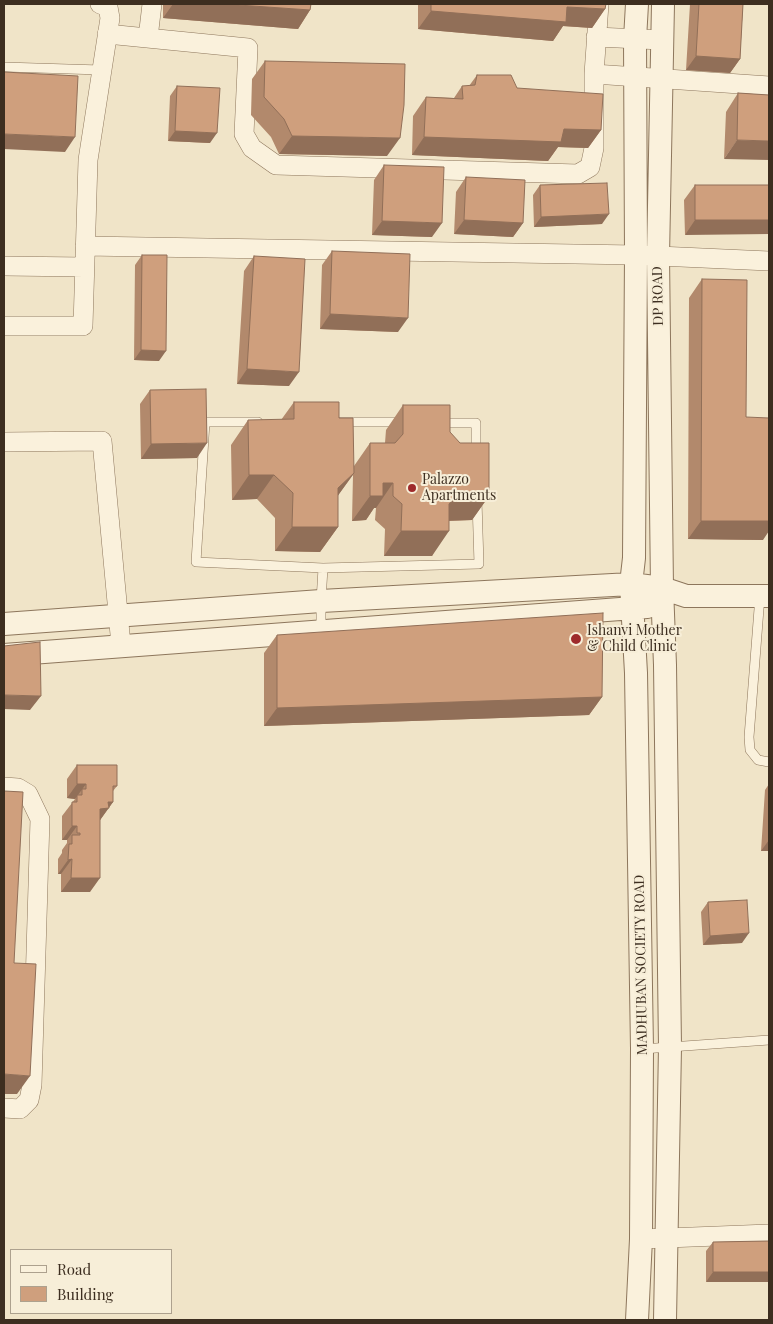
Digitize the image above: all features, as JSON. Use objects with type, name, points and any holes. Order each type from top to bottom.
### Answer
[{"type":"street","points":[[4,326],[83,326],[88,160],[110,18],[108,8],[100,4]]},
{"type":"street","points":[[148,38],[152,4]]},
{"type":"street","points":[[107,34],[248,48],[244,134],[252,148],[276,165],[578,174],[590,167],[594,148],[594,74],[599,4]]},
{"type":"street","name":"DP ROAD","points":[[636,4],[635,77],[647,255],[662,596],[670,1047],[665,1320]]},
{"type":"street","name":"DP ROAD","points":[[632,609],[631,584],[634,558],[647,255],[661,78],[663,4]]},
{"type":"street","points":[[596,37],[662,40]]},
{"type":"street","points":[[594,74],[769,86]]},
{"type":"street","points":[[85,246],[647,255],[769,261]]},
{"type":"street","points":[[4,266],[84,267]]},
{"type":"street","points":[[4,442],[102,441],[121,646]]},
{"type":"street","points":[[4,624],[321,601],[631,584],[662,596],[764,596]]},
{"type":"street","points":[[4,655],[632,609],[662,596]]},
{"type":"street","name":"MADHUBAN SOCIETY ROAD","points":[[632,609],[636,683],[642,1049],[641,1239],[637,1320]]},
{"type":"street","points":[[4,787],[18,788],[28,794],[40,819],[32,1085],[29,1100],[20,1109],[4,1108]]},
{"type":"street","points":[[641,1239],[769,1234]]},
{"type":"lane","points":[[4,67],[101,70]]},
{"type":"lane","points":[[263,422],[205,422],[196,562],[323,568],[479,564],[477,489]]},
{"type":"lane","points":[[331,422],[408,422]]},
{"type":"lane","points":[[427,422],[476,423],[477,460]]},
{"type":"lane","points":[[321,632],[323,568]]},
{"type":"lane","points":[[764,596],[749,737],[750,750],[758,760],[769,762]]},
{"type":"lane","points":[[642,1049],[769,1040]]},
{"type":"building","points":[[224,4],[311,4],[310,10]]},
{"type":"building","points":[[431,4],[606,4],[605,9],[567,7],[566,22],[431,11]]},
{"type":"building","points":[[699,4],[743,4],[740,59],[696,56]]},
{"type":"building","points":[[265,61],[405,64],[404,105],[400,138],[292,136],[284,119],[264,97]]},
{"type":"building","points":[[4,72],[78,76],[75,137],[4,134]]},
{"type":"building","points":[[477,75],[511,75],[517,88],[603,94],[601,130],[564,129],[561,142],[424,137],[426,97],[463,99],[462,86],[475,85]]},
{"type":"building","points":[[177,86],[220,88],[217,133],[175,131]]},
{"type":"building","points":[[738,93],[769,95],[769,141],[737,140]]},
{"type":"building","points":[[384,165],[444,167],[442,223],[382,221]]},
{"type":"building","points":[[466,177],[525,180],[523,223],[464,220]]},
{"type":"building","points":[[607,183],[609,214],[541,217],[540,185]]},
{"type":"building","points":[[695,185],[769,185],[769,220],[695,220]]},
{"type":"building","points":[[332,251],[410,254],[408,318],[330,314]]},
{"type":"building","points":[[142,255],[167,255],[166,351],[141,350]]},
{"type":"building","points":[[254,256],[305,259],[299,372],[247,369]]},
{"type":"building","points":[[702,279],[747,280],[746,417],[769,418],[769,521],[701,521]]},
{"type":"building","points":[[206,389],[207,443],[151,444],[150,390]]},
{"type":"building","points":[[294,402],[339,402],[339,418],[353,418],[354,473],[338,488],[338,527],[292,527],[293,493],[274,475],[249,475],[248,420],[294,419]]},
{"type":"building","name":"Palazzo Apartments","points":[[403,405],[450,405],[450,432],[460,443],[489,443],[489,496],[456,496],[449,504],[449,531],[401,531],[402,504],[393,496],[393,483],[383,483],[383,496],[370,496],[370,443],[395,443],[403,434]]},
{"type":"building","points":[[603,613],[602,697],[277,708],[277,635]]},
{"type":"building","points":[[40,642],[41,696],[4,695],[4,646]]},
{"type":"building","points":[[77,765],[117,765],[117,786],[113,786],[113,802],[108,802],[109,808],[100,809],[100,878],[71,878],[72,859],[68,860],[69,844],[72,844],[72,835],[80,835],[80,833],[77,833],[77,826],[72,826],[72,802],[77,802],[77,795],[82,795],[82,789],[86,789],[86,784],[77,784]]},
{"type":"building","points":[[4,791],[23,792],[14,963],[36,964],[30,1076],[4,1074]]},
{"type":"building","points":[[747,900],[749,933],[710,936],[708,902]]},
{"type":"building","points":[[769,1241],[769,1272],[713,1272],[713,1242]]},
{"type":"place","name":"Palazzo Apartments","points":[[412,488]]},
{"type":"place","name":"Ishanvi Mother & Child Clinic","points":[[576,639]]}]
